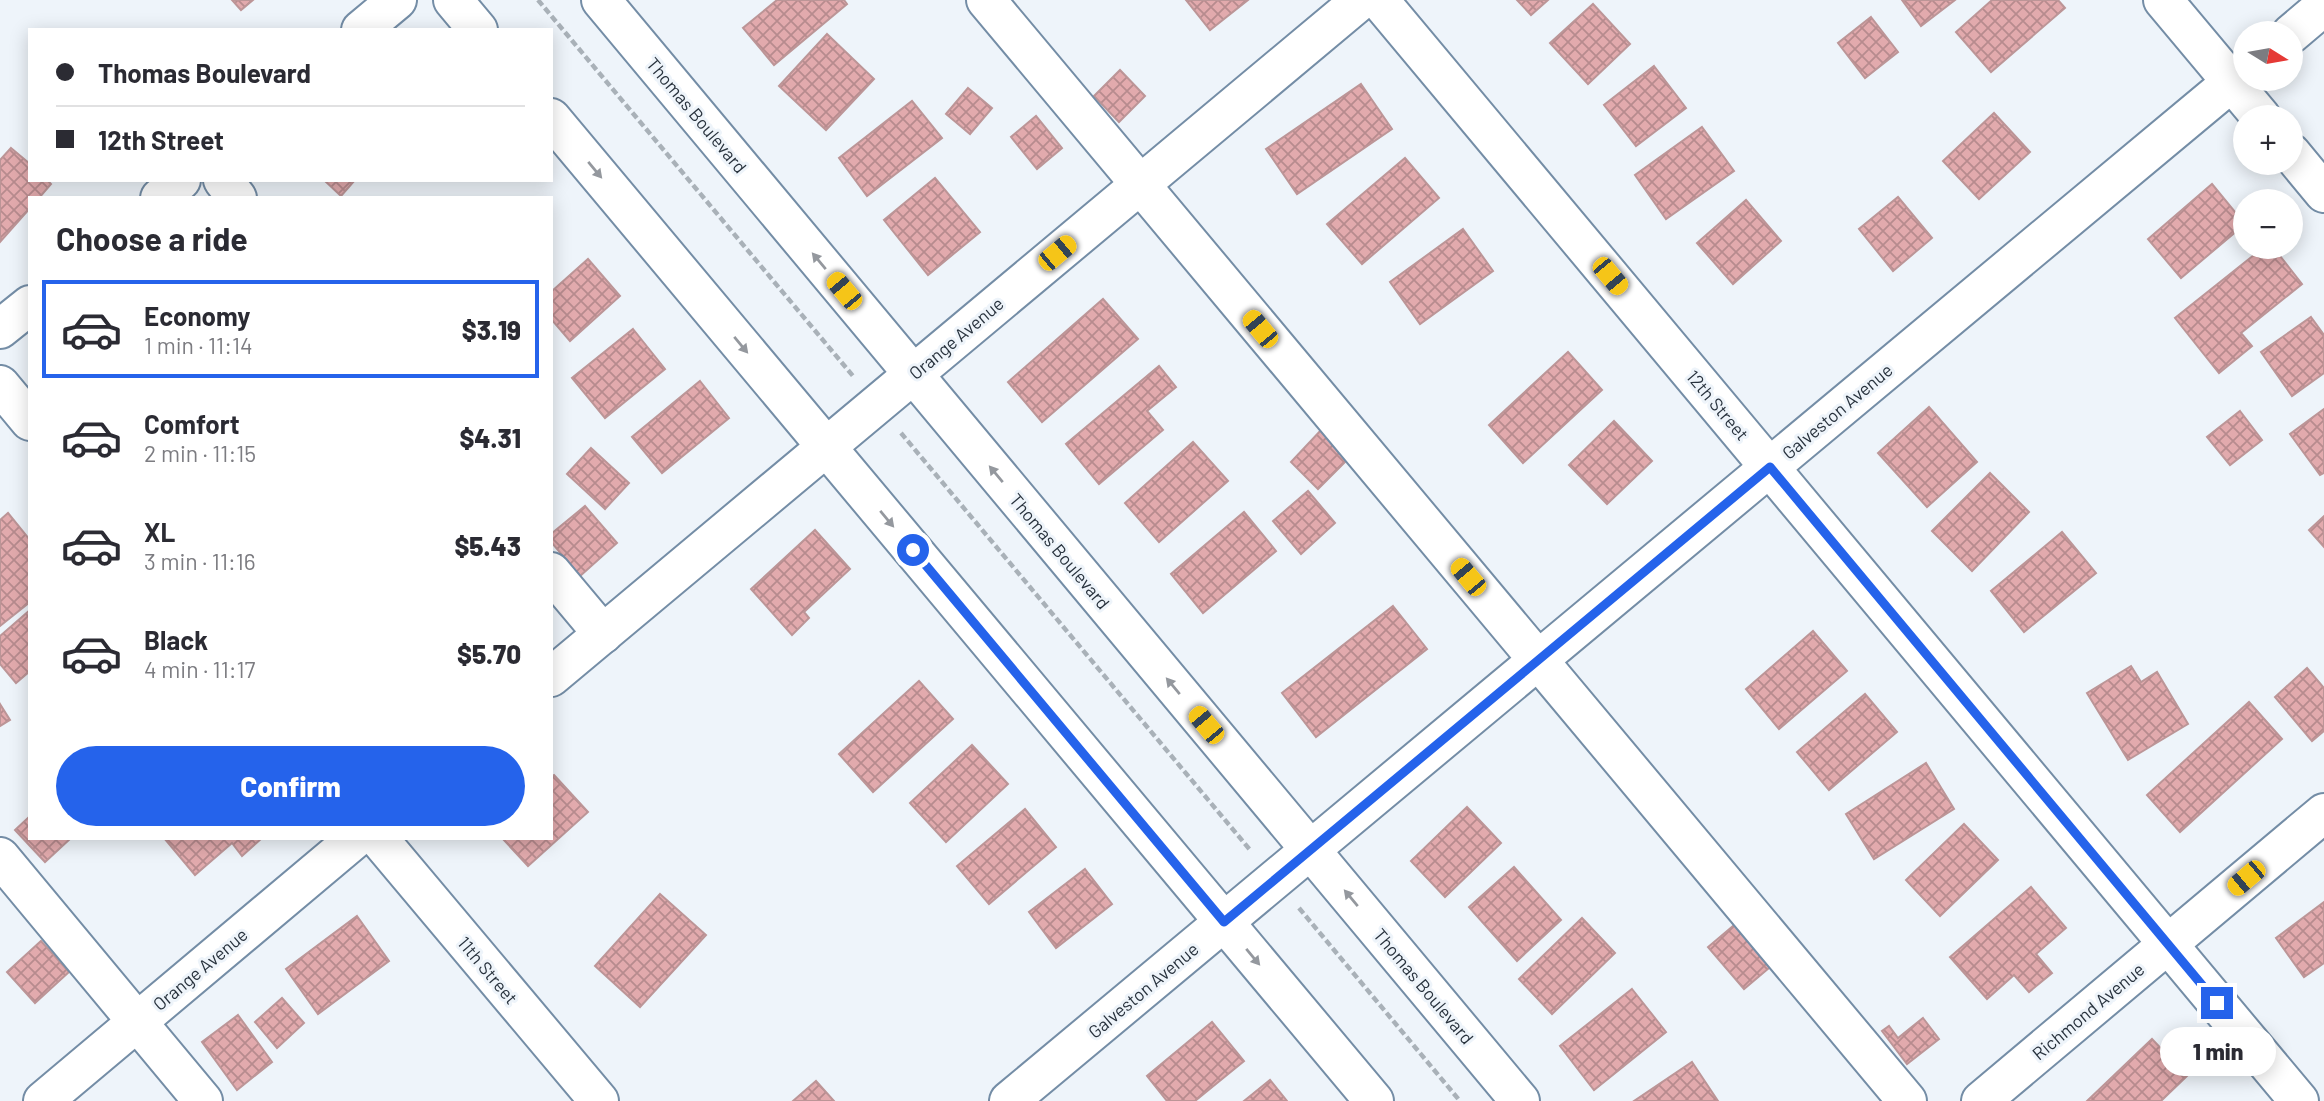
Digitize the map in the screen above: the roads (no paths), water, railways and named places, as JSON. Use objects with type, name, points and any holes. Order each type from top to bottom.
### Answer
[{"type":"street","points":[[363,28],[397,0]]},
{"type":"street","points":[[453,0],[476,28]]},
{"type":"street","name":"Thomas Boulevard","points":[[601,0],[1520,1101]]},
{"type":"street","points":[[986,0],[1907,1101]]},
{"type":"street","name":"Orange Avenue","points":[[553,675],[1361,0]]},
{"type":"street","name":"12th Street","points":[[1378,0],[2299,1101]]},
{"type":"street","points":[[2163,0],[2233,71]]},
{"type":"street","points":[[2303,24],[2324,6]]},
{"type":"street","name":"Galveston Avenue","points":[[1009,1101],[2233,82]]},
{"type":"street","points":[[553,120],[1374,1101]]},
{"type":"street","points":[[2303,168],[2324,193]]},
{"type":"street","points":[[162,196],[179,182]]},
{"type":"street","points":[[225,182],[235,196]]},
{"type":"street","points":[[0,330],[28,307]]},
{"type":"street","points":[[0,386],[28,419]]},
{"type":"street","points":[[553,574],[603,634]]},
{"type":"street","name":"Richmond Avenue","points":[[1981,1101],[2324,813]]},
{"type":"street","name":"Orange Avenue","points":[[43,1101],[354,840]]},
{"type":"street","name":"11th Street","points":[[380,840],[599,1101]]},
{"type":"street","points":[[0,857],[203,1101]]}]
